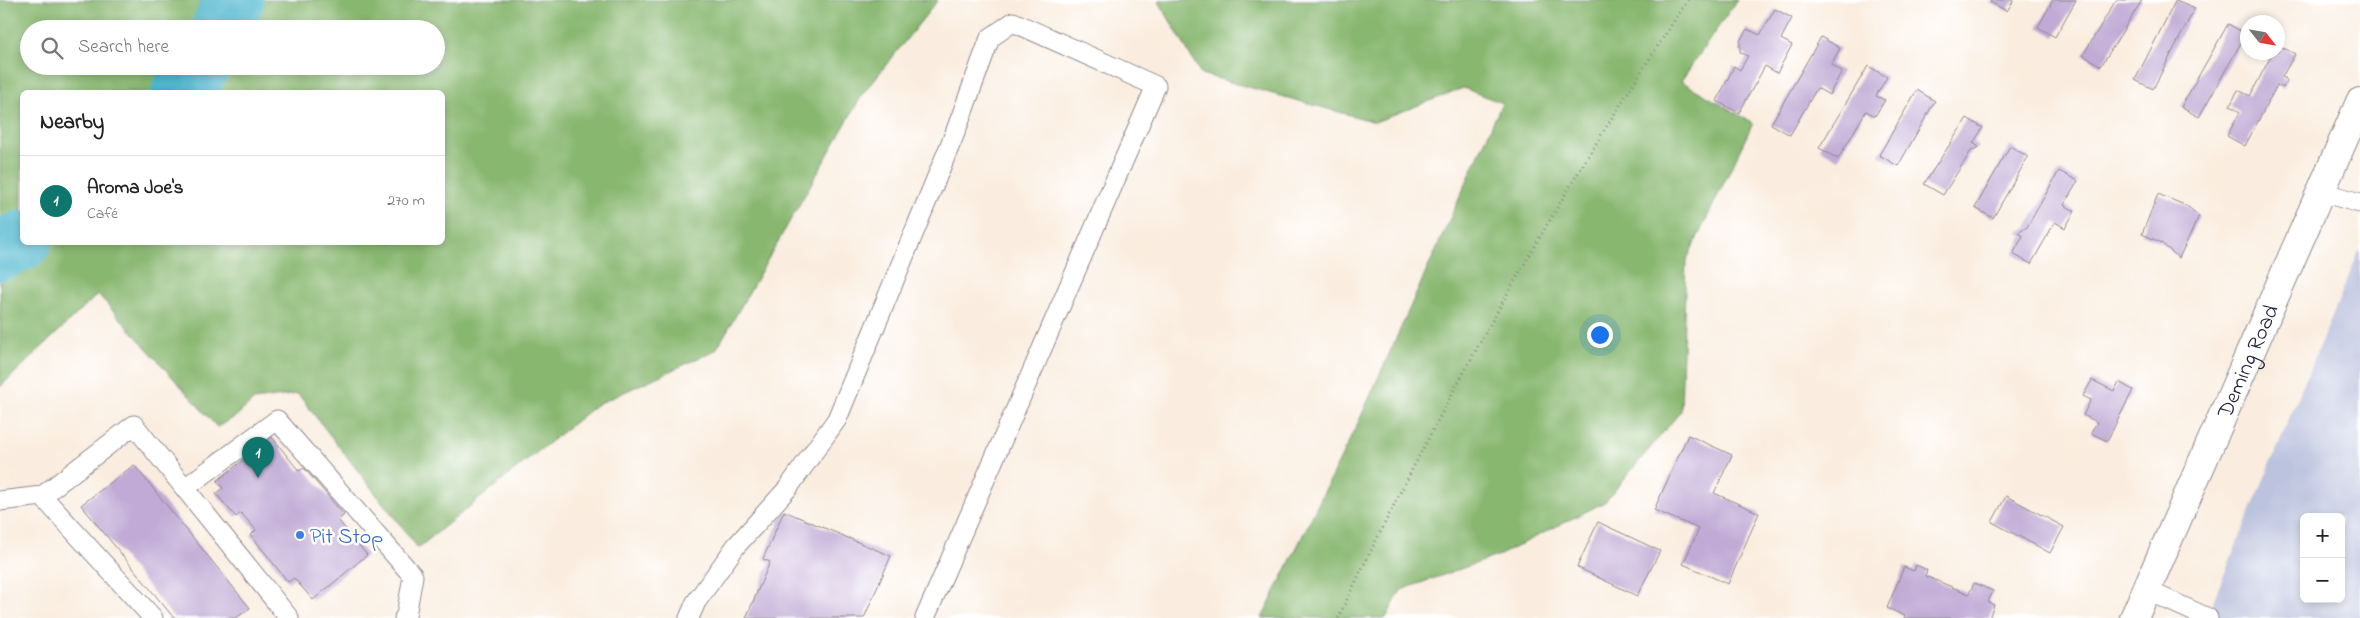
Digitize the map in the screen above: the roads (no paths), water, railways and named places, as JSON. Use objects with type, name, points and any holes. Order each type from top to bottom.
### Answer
[{"type":"street","name":"Deming Road","points":[[2134,618],[2360,102]]},
{"type":"lane","points":[[689,618],[696,602],[736,546],[788,488],[837,419],[955,133],[990,38],[1013,22],[1156,86],[925,618]]},
{"type":"lane","points":[[2320,192],[2360,203]]},
{"type":"lane","points":[[185,488],[277,420],[413,576],[406,616],[404,618]]},
{"type":"lane","points":[[0,500],[42,496],[134,425],[289,618]]},
{"type":"lane","points":[[42,496],[153,618]]},
{"type":"lane","points":[[2146,590],[2208,618]]},
{"type":"waterway","points":[[225,20],[234,0]]},
{"type":"waterway","points":[[182,90],[193,75]]},
{"type":"waterway","points":[[0,251],[20,241]]},
{"type":"place","name":"Aroma Joe's","points":[[258,478]]},
{"type":"place","name":"Pit Stop","points":[[300,535]]}]
